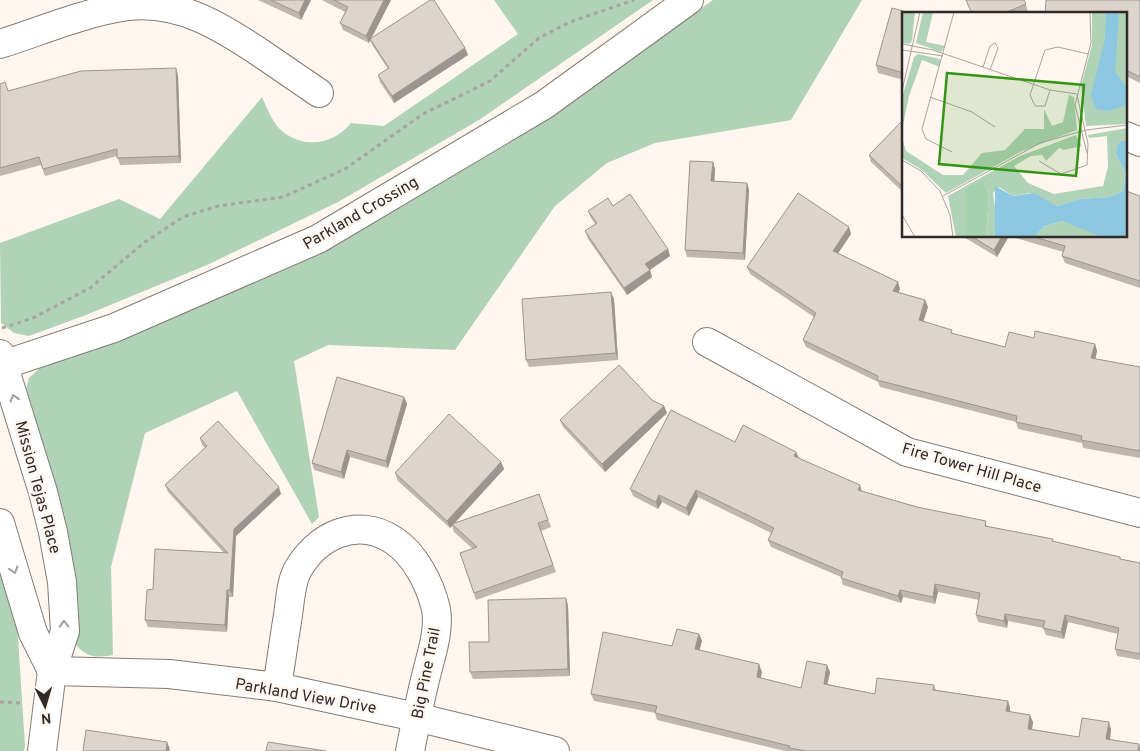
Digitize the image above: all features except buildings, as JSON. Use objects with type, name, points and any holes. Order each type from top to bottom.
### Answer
[{"type":"street","name":"Parkland Crossing","points":[[1,361],[114,328],[318,239],[544,105],[688,0]]},
{"type":"street","points":[[0,44],[102,11],[130,6],[173,8],[201,17],[226,30],[319,93]]},
{"type":"street","points":[[1128,137],[1140,142]]},
{"type":"street","name":"Fire Tower Hill Place","points":[[707,342],[907,452],[1140,513]]},
{"type":"street","name":"Mission Tejas Place","points":[[1,361],[43,492],[53,532],[62,582],[65,631],[52,671],[42,751]]},
{"type":"street","points":[[0,523],[34,633],[52,671]]},
{"type":"street","name":"Big Pine Trail","points":[[277,687],[296,572],[309,552],[327,538],[349,530],[370,530],[393,540],[413,558],[427,585],[436,610],[436,634],[416,717],[410,751]]},
{"type":"street","name":"Parkland View Drive","points":[[52,671],[169,674],[277,687],[416,717],[555,751]]},
{"type":"path","points":[[0,329],[33,318],[90,288],[145,242],[182,216],[218,206],[283,197],[345,169],[423,114],[490,81],[539,38],[570,22],[634,0]]},
{"type":"green space","points":[[494,0],[653,0],[479,120],[338,202],[207,265],[86,315],[29,336],[14,333],[1,323],[0,243],[119,199],[160,219],[262,97],[270,116],[279,128],[291,137],[300,140],[318,142],[327,140],[336,136],[351,123],[384,126],[518,34]]},
{"type":"green space","points":[[713,0],[862,0],[791,120],[655,143],[607,163],[555,206],[455,350],[328,345],[294,361],[319,517],[312,524],[237,391],[145,433],[111,567],[113,655],[92,656],[83,652],[74,643],[25,393],[29,378],[40,368],[107,343],[554,109]]},
{"type":"green space","points":[[0,565],[17,622],[24,751],[0,751]]}]
